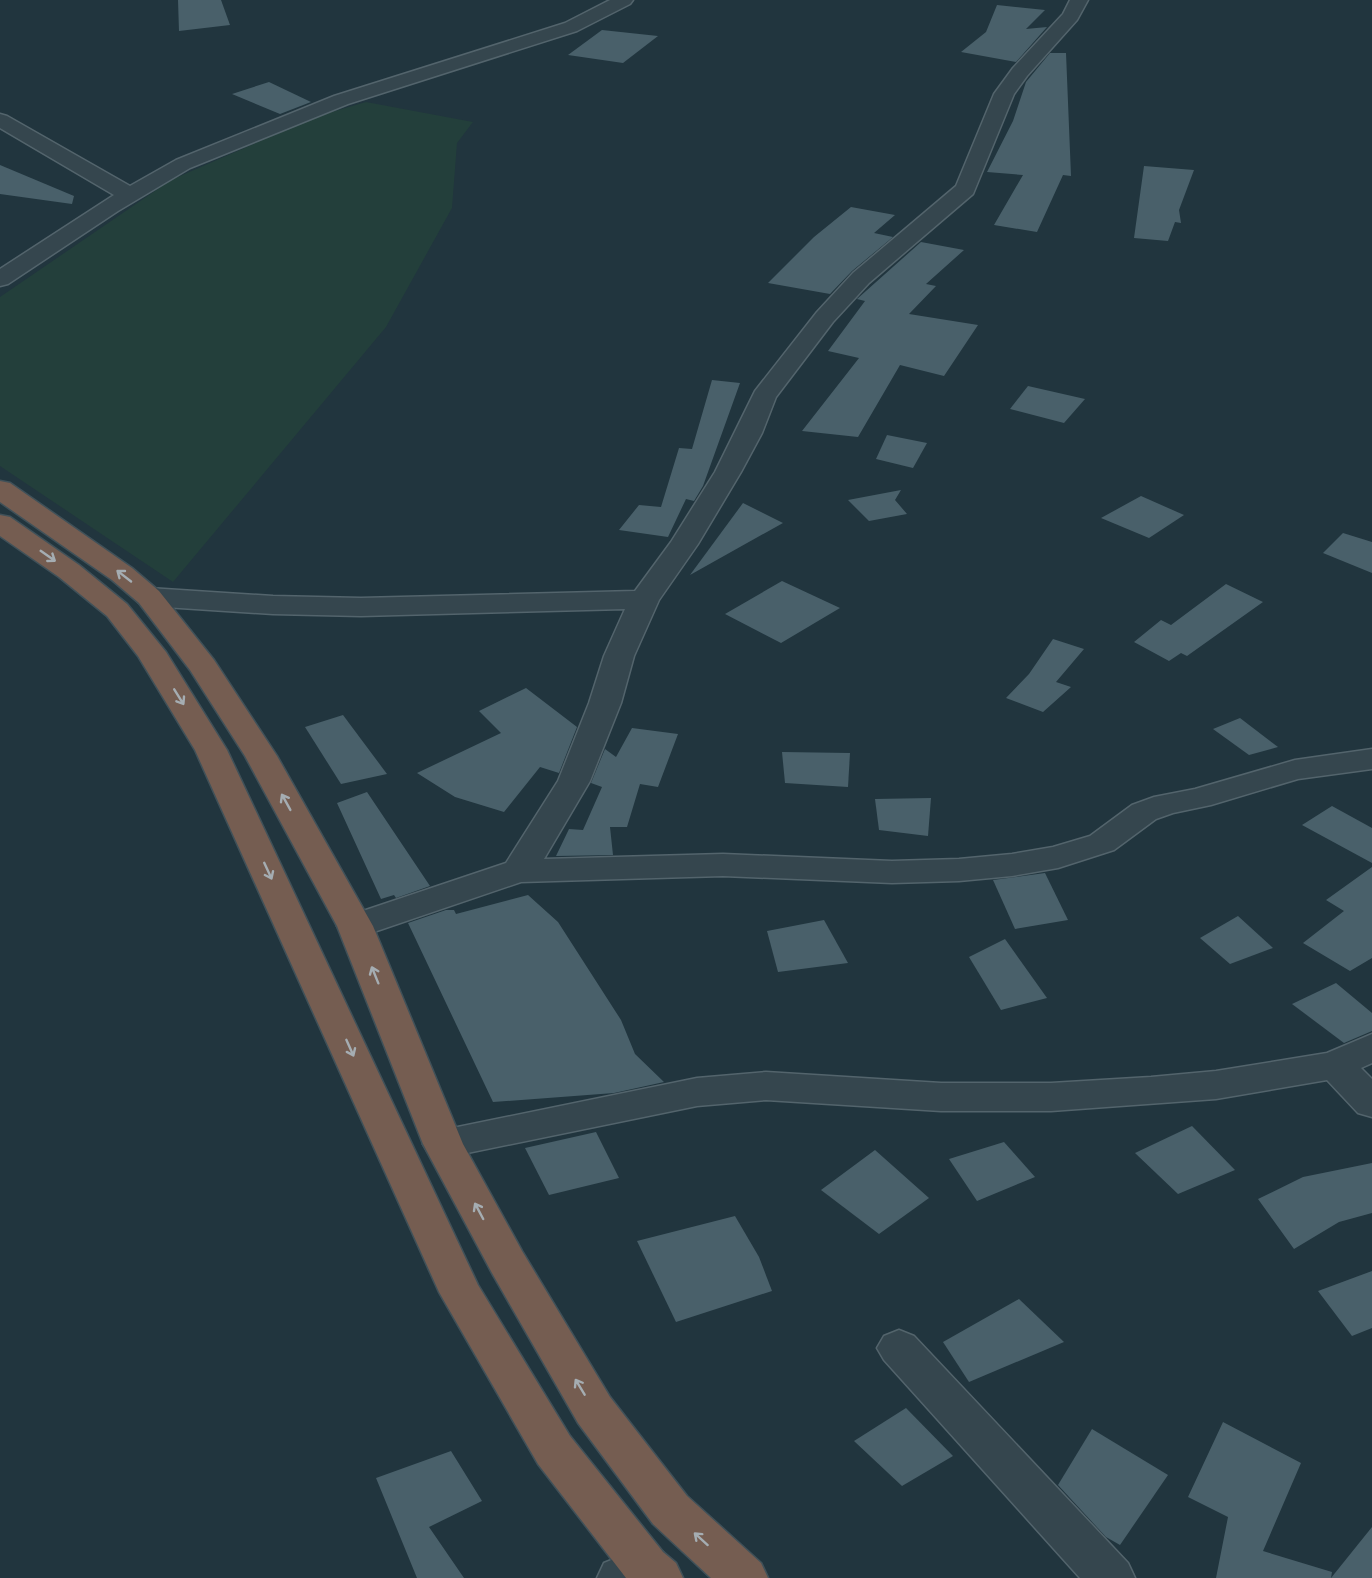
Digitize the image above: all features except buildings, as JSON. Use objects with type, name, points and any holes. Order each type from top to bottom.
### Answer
[{"type":"highway","points":[[0,489],[122,574],[149,597],[203,666],[261,756],[355,926],[443,1144],[507,1262],[594,1410],[670,1510],[744,1578]]},
{"type":"highway","points":[[0,523],[69,571],[117,610],[151,652],[212,750],[460,1292],[554,1450],[642,1574]]},
{"type":"street","points":[[0,279],[129,194],[183,164],[341,100],[554,33],[624,0]]},
{"type":"street","points":[[518,871],[574,781],[604,703],[619,656],[644,600],[684,544],[712,499],[749,433],[764,396],[786,365],[861,279],[965,189],[1004,94],[1020,72],[1071,15],[1079,0]]},
{"type":"street","points":[[0,120],[129,194]]},
{"type":"street","points":[[149,597],[361,608],[644,600]]},
{"type":"street","points":[[355,926],[518,871],[723,865],[892,872],[959,870],[1012,865],[1059,857],[1102,843],[1144,812],[1167,804],[1198,798],[1295,770],[1372,759]]},
{"type":"street","points":[[443,1144],[697,1092],[755,1087],[940,1097],[1051,1097],[1216,1085],[1335,1065],[1372,1047]]},
{"type":"street","points":[[1335,1065],[1372,1102]]},
{"type":"street","points":[[900,1348],[1112,1578]]},
{"type":"green space","points":[[366,102],[473,122],[457,143],[452,208],[386,327],[173,582],[0,466],[0,297],[171,180],[318,116]]}]
